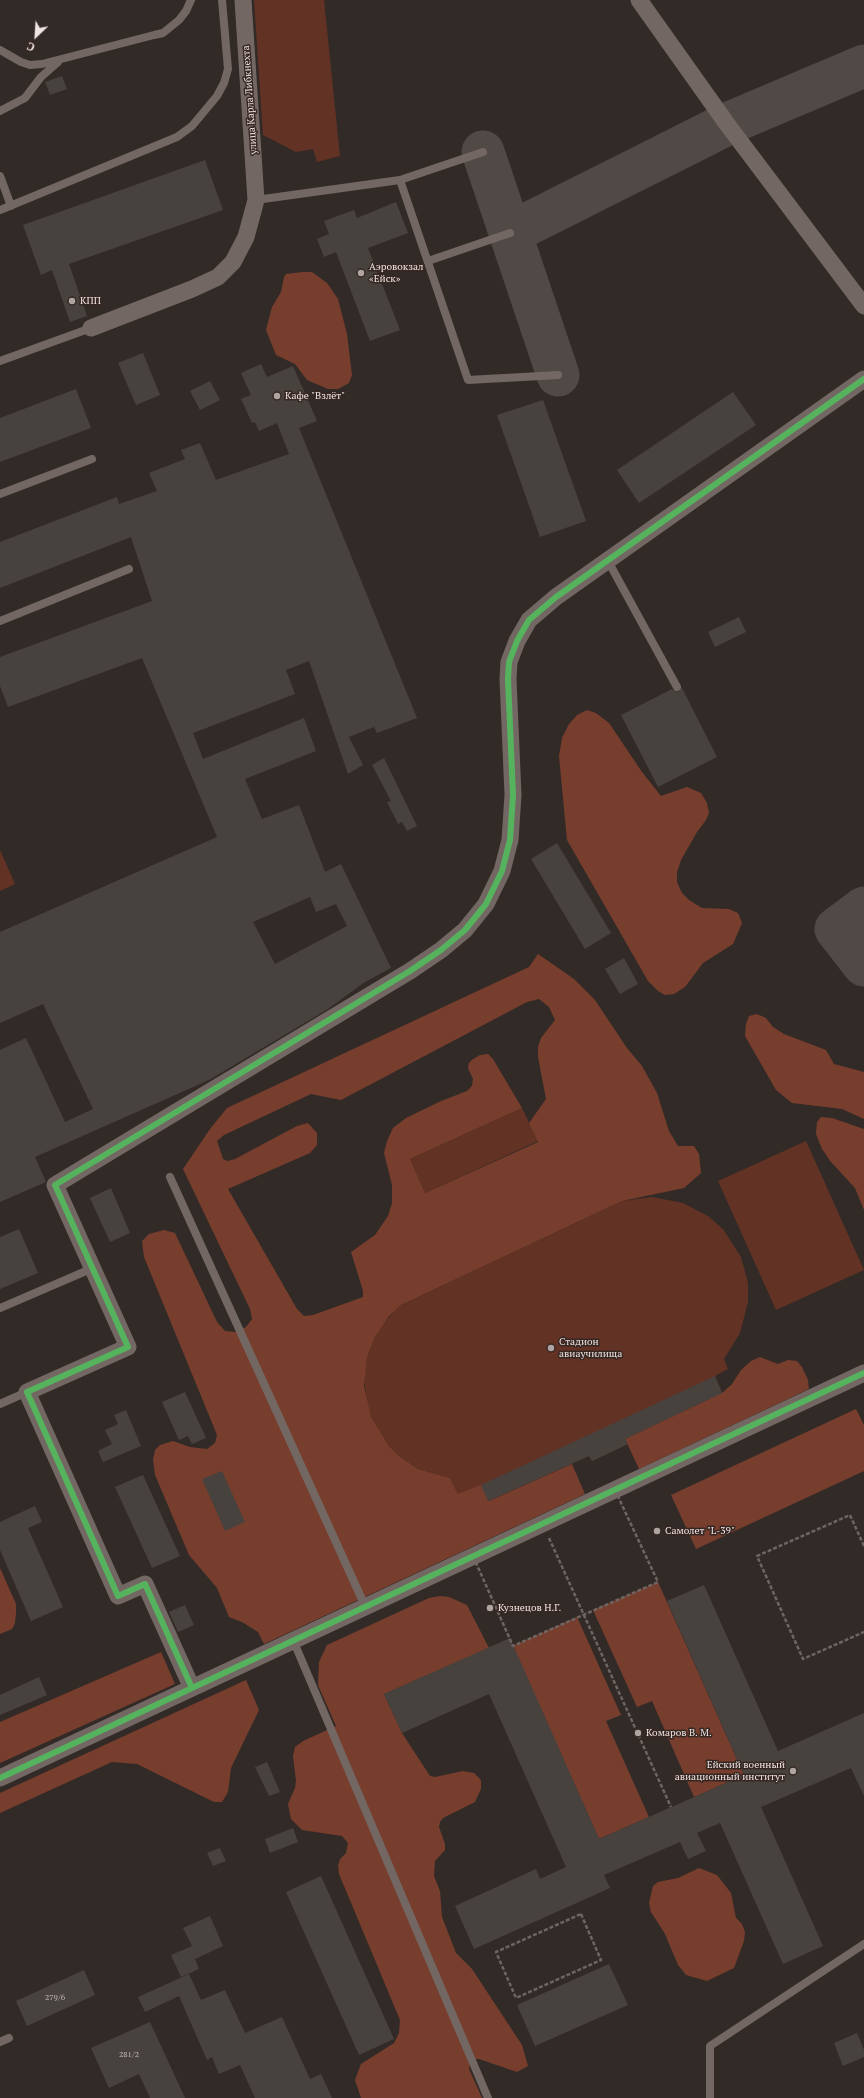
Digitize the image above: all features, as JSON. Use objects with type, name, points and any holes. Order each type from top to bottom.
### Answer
[{"type":"street","name":"улица Карла Либкнехта","points":[[91,328],[177,295],[218,277],[228,268],[240,250],[251,222],[256,200],[243,0]]},
{"type":"street","points":[[639,0],[727,124],[864,306]]},
{"type":"street","points":[[192,1688],[145,1584],[118,1596],[27,1392],[128,1348],[56,1185],[410,970],[454,940],[476,918],[495,887],[510,840],[513,795],[508,679],[512,652],[522,630],[536,612],[864,379]]},
{"type":"street","points":[[615,1490],[864,1373]]},
{"type":"street","points":[[0,1778],[473,1556]]},
{"type":"lane","points":[[0,50],[12,59],[30,65],[163,33],[186,12],[191,0]]},
{"type":"lane","points":[[0,210],[177,137],[192,126],[217,96],[224,83],[228,69],[222,0]]},
{"type":"lane","points":[[0,111],[26,98],[41,77],[64,58]]},
{"type":"lane","points":[[256,200],[400,180],[482,152]]},
{"type":"lane","points":[[0,176],[11,206]]},
{"type":"lane","points":[[400,180],[468,380],[558,375]]},
{"type":"lane","points":[[428,261],[510,232]]},
{"type":"lane","points":[[0,362],[91,328]]},
{"type":"lane","points":[[0,494],[92,459]]},
{"type":"lane","points":[[608,561],[677,687]]},
{"type":"lane","points":[[0,621],[129,570]]},
{"type":"lane","points":[[170,1177],[365,1606]]},
{"type":"lane","points":[[0,1308],[93,1268]]},
{"type":"lane","points":[[0,1404],[27,1392]]},
{"type":"lane","points":[[294,1640],[488,2098]]},
{"type":"lane","points":[[710,2098],[710,2046],[864,1944]]},
{"type":"lane","points":[[0,2042],[9,2038]]},
{"type":"path","points":[[615,1490],[658,1582],[513,1646],[473,1556],[543,1523],[615,1490]]},
{"type":"path","points":[[864,1546],[850,1515],[757,1556],[803,1659],[864,1632]]},
{"type":"path","points":[[543,1523],[546,1530]]},
{"type":"path","points":[[549,1537],[671,1807]]},
{"type":"path","points":[[581,1914],[601,1960],[516,1998],[496,1952],[581,1914]]},
{"type":"shaded area","points":[[254,0],[324,0],[340,156],[317,162],[313,149],[296,152],[263,135]]},
{"type":"shaded area","points":[[312,272],[327,283],[338,299],[347,334],[352,375],[349,383],[338,389],[328,389],[307,380],[295,364],[276,355],[266,330],[272,307],[281,292],[284,277],[286,274]]},
{"type":"shaded area","points":[[587,710],[596,713],[609,723],[642,772],[661,796],[687,787],[701,793],[707,803],[709,813],[681,860],[677,872],[677,882],[682,893],[689,900],[702,908],[729,909],[738,913],[742,923],[733,944],[703,963],[685,987],[674,994],[665,995],[658,991],[648,981],[567,840],[559,756],[562,738],[569,724],[577,715]]},
{"type":"shaded area","points":[[0,850],[15,884],[0,891]]},
{"type":"shaded area","points":[[538,954],[574,979],[595,1000],[627,1048],[642,1066],[657,1093],[669,1131],[678,1146],[694,1146],[699,1154],[701,1173],[684,1188],[622,1201],[401,1305],[389,1316],[375,1337],[367,1357],[364,1386],[371,1417],[388,1445],[399,1456],[418,1469],[450,1478],[458,1494],[481,1485],[489,1501],[572,1464],[585,1494],[264,1644],[258,1632],[242,1622],[229,1617],[217,1588],[189,1555],[155,1475],[153,1460],[155,1450],[160,1445],[173,1441],[190,1447],[207,1449],[215,1443],[217,1435],[144,1257],[142,1241],[149,1234],[164,1230],[175,1233],[217,1322],[225,1331],[236,1332],[246,1327],[252,1319],[250,1309],[183,1169],[210,1129],[227,1108],[529,967]],"holes":[[[539,999],[549,1007],[555,1020],[541,1038],[538,1047],[538,1057],[546,1099],[529,1123],[538,1142],[425,1193],[410,1159],[522,1108],[493,1059],[488,1054],[480,1055],[473,1059],[469,1063],[468,1068],[473,1079],[472,1086],[467,1091],[441,1101],[406,1118],[393,1128],[387,1141],[384,1153],[392,1185],[392,1203],[388,1216],[375,1235],[351,1252],[363,1291],[363,1297],[313,1315],[304,1316],[297,1309],[228,1189],[310,1153],[317,1145],[317,1133],[308,1123],[297,1126],[235,1159],[228,1161],[223,1159],[217,1141],[224,1135],[311,1094],[341,1100],[527,1002]]]},
{"type":"shaded area","points":[[757,1014],[766,1018],[773,1027],[784,1034],[826,1050],[834,1064],[864,1072],[864,1119],[842,1109],[792,1103],[776,1090],[745,1036],[746,1024],[749,1016]]},
{"type":"shaded area","points":[[522,1108],[538,1141],[425,1193],[410,1159]]},
{"type":"shaded area","points":[[821,1117],[832,1118],[864,1129],[864,1210],[855,1188],[831,1162],[822,1149],[816,1134],[817,1122]]},
{"type":"shaded area","points":[[806,1141],[864,1270],[776,1310],[718,1181]]},
{"type":"shaded area","name":"Стадион авиаучилища","points":[[652,1197],[683,1203],[708,1216],[723,1229],[741,1257],[748,1283],[748,1302],[740,1333],[724,1359],[728,1369],[715,1376],[722,1393],[625,1439],[628,1444],[592,1461],[589,1456],[488,1501],[458,1494],[450,1478],[418,1469],[399,1456],[388,1445],[375,1426],[368,1410],[364,1378],[367,1357],[375,1337],[383,1324],[396,1309],[401,1305],[622,1201]]},
{"type":"shaded area","points":[[760,1357],[778,1364],[788,1360],[797,1361],[802,1367],[808,1380],[809,1389],[639,1469],[625,1439],[722,1393],[732,1384],[741,1370],[751,1361]]},
{"type":"shaded area","points":[[856,1409],[864,1425],[864,1471],[696,1549],[671,1495]]},
{"type":"shaded area","points":[[0,1568],[16,1604],[16,1613],[15,1623],[12,1629],[0,1634]]},
{"type":"shaded area","points":[[658,1582],[744,1775],[694,1797],[652,1701],[637,1707],[593,1610]]},
{"type":"shaded area","points":[[440,1596],[449,1597],[467,1605],[489,1648],[384,1694],[402,1733],[430,1776],[435,1777],[463,1771],[474,1773],[481,1780],[481,1789],[475,1802],[443,1818],[440,1822],[439,1827],[445,1844],[445,1850],[435,1861],[434,1876],[440,1891],[442,1917],[456,1953],[472,1969],[522,2045],[528,2066],[517,2072],[479,2059],[474,2059],[470,2063],[469,2069],[482,2098],[361,2098],[355,2080],[361,2064],[394,2043],[399,2033],[400,2020],[339,1874],[338,1866],[340,1859],[346,1853],[348,1843],[342,1836],[302,1830],[291,1819],[288,1804],[295,1788],[296,1781],[293,1756],[295,1747],[303,1741],[336,1726],[318,1685],[319,1662],[327,1645],[429,1598]]},
{"type":"shaded area","points":[[577,1617],[621,1715],[606,1721],[649,1817],[599,1839],[513,1646]]},
{"type":"shaded area","points":[[161,1652],[175,1684],[0,1763],[0,1722]]},
{"type":"shaded area","points":[[246,1680],[259,1710],[231,1768],[228,1792],[222,1802],[214,1802],[137,1764],[112,1762],[0,1813],[0,1793]]},
{"type":"shaded area","points":[[699,1868],[717,1875],[731,1893],[736,1918],[742,1924],[745,1932],[744,1941],[734,1968],[707,1981],[686,1975],[678,1965],[665,1934],[651,1912],[649,1903],[653,1886],[658,1882],[678,1878]]},
{"type":"building","points":[[62,76],[67,89],[50,95],[45,82]]},
{"type":"building","points":[[205,160],[223,210],[69,264],[87,316],[70,322],[52,270],[41,275],[23,225]]},
{"type":"building","name":"Аэровокзал «Ейск»","points":[[396,202],[408,233],[368,248],[400,330],[370,341],[336,252],[324,257],[317,239],[329,234],[324,221],[354,210],[357,218]]},
{"type":"building","points":[[143,353],[160,395],[136,405],[118,363]]},
{"type":"building","points":[[261,364],[267,377],[293,366],[317,421],[299,428],[417,718],[377,733],[374,727],[349,737],[363,765],[348,774],[309,661],[286,670],[295,694],[193,733],[203,759],[304,718],[316,751],[245,779],[262,819],[299,805],[325,872],[341,864],[391,968],[365,982],[328,1009],[209,1080],[35,1157],[46,1182],[0,1202],[0,1050],[26,1038],[65,1122],[93,1109],[43,1004],[0,1023],[0,932],[217,837],[142,658],[8,707],[0,686],[0,657],[152,601],[131,537],[0,588],[0,542],[117,497],[119,504],[157,491],[149,473],[185,459],[181,450],[200,443],[216,480],[289,454],[277,423],[259,431],[255,422],[252,423],[241,399],[251,395],[241,373]],"holes":[[[310,897],[316,912],[336,904],[347,926],[275,964],[253,922]]]},
{"type":"building","points":[[210,381],[220,400],[200,410],[190,391]]},
{"type":"building","points":[[76,389],[91,428],[0,462],[0,418]]},
{"type":"building","points":[[733,392],[756,425],[639,503],[617,470]]},
{"type":"building","points":[[543,400],[586,521],[540,537],[497,415]]},
{"type":"building","points":[[739,617],[746,632],[715,647],[708,632]]},
{"type":"building","points":[[682,688],[717,757],[658,787],[621,715],[672,689],[677,692]]},
{"type":"building","points":[[384,758],[417,826],[407,831],[402,822],[398,824],[387,802],[391,801],[372,765]]},
{"type":"building","points":[[557,843],[611,933],[585,949],[531,859]]},
{"type":"building","points":[[624,958],[638,984],[620,994],[605,969]]},
{"type":"building","points":[[111,1188],[130,1233],[110,1242],[90,1198]]},
{"type":"building","points":[[19,1229],[38,1273],[0,1289],[0,1237]]},
{"type":"building","points":[[715,1376],[722,1393],[625,1439],[628,1444],[592,1461],[589,1456],[488,1501],[481,1485]]},
{"type":"building","points":[[185,1392],[206,1438],[192,1444],[188,1436],[179,1440],[162,1402]]},
{"type":"building","points":[[126,1410],[141,1446],[103,1462],[98,1451],[112,1444],[105,1430],[118,1424],[114,1415]]},
{"type":"building","points":[[222,1471],[245,1522],[225,1531],[202,1479]]},
{"type":"building","points":[[143,1475],[180,1556],[152,1568],[115,1487]]},
{"type":"building","points":[[35,1506],[42,1522],[28,1528],[63,1607],[31,1621],[0,1550],[0,1522]]},
{"type":"building","name":"Ейский военный авиационный институт","points":[[704,1585],[778,1751],[864,1713],[864,1796],[851,1768],[761,1807],[823,1946],[783,1964],[720,1823],[697,1833],[706,1851],[688,1859],[680,1842],[604,1875],[610,1888],[474,1949],[455,1906],[536,1869],[540,1879],[566,1867],[489,1694],[402,1733],[384,1694],[510,1638],[599,1839],[744,1775],[667,1601]]},
{"type":"building","points":[[185,1605],[194,1625],[178,1632],[169,1612]]},
{"type":"building","points":[[39,1677],[47,1695],[0,1715],[0,1695]]},
{"type":"building","points":[[267,1762],[280,1792],[269,1796],[255,1767]]},
{"type":"building","points":[[293,1828],[298,1842],[270,1853],[265,1839]]},
{"type":"building","points":[[220,1848],[226,1861],[213,1866],[207,1853]]},
{"type":"building","points":[[321,1876],[394,2039],[359,2055],[286,1892]]},
{"type":"building","points":[[210,1916],[223,1946],[195,1959],[199,1969],[181,1977],[171,1955],[192,1946],[183,1928]]},
{"type":"building","points":[[609,1964],[628,2005],[535,2046],[517,2005]]},
{"type":"building","points":[[84,1970],[95,1995],[27,2026],[16,2001]]},
{"type":"building","points":[[189,1974],[201,2000],[225,1990],[245,2033],[282,2017],[310,2079],[321,2074],[332,2098],[255,2098],[240,2065],[219,2074],[212,2057],[207,2060],[179,1996],[145,2012],[138,1997]]},
{"type":"building","points":[[150,2022],[185,2098],[150,2098],[139,2074],[109,2088],[91,2048]]},
{"type":"building","points":[[857,2033],[864,2050],[864,2057],[843,2066],[834,2043]]},
{"type":"taxiway","points":[[510,233],[727,124],[864,66]]},
{"type":"taxiway","points":[[483,152],[558,375]]},
{"type":"taxiway","points":[[864,908],[836,929],[864,965]]},
{"type":"cycle path","points":[[192,1688],[145,1584],[118,1596],[27,1392],[128,1347],[55,1185],[410,971],[441,950],[465,930],[486,904],[502,871],[510,840],[513,795],[508,679],[509,662],[517,641],[529,620],[556,597],[864,379]]},
{"type":"cycle path","points":[[0,1778],[864,1373]]},
{"type":"place","name":"Аэровокзал «Ейск»","points":[[361,273]]},
{"type":"place","name":"КПП","points":[[72,301]]},
{"type":"place","name":"Кафе \"Взлёт\"","points":[[277,396]]},
{"type":"place","name":"Стадион авиаучилища","points":[[551,1348]]},
{"type":"place","name":"Самолет \"L-39\"","points":[[657,1531]]},
{"type":"place","name":"Кузнецов Н.Г.","points":[[490,1608]]},
{"type":"place","name":"Комаров В. М.","points":[[638,1733]]},
{"type":"place","name":"Ейский военный авиационный институт","points":[[793,1771]]}]
